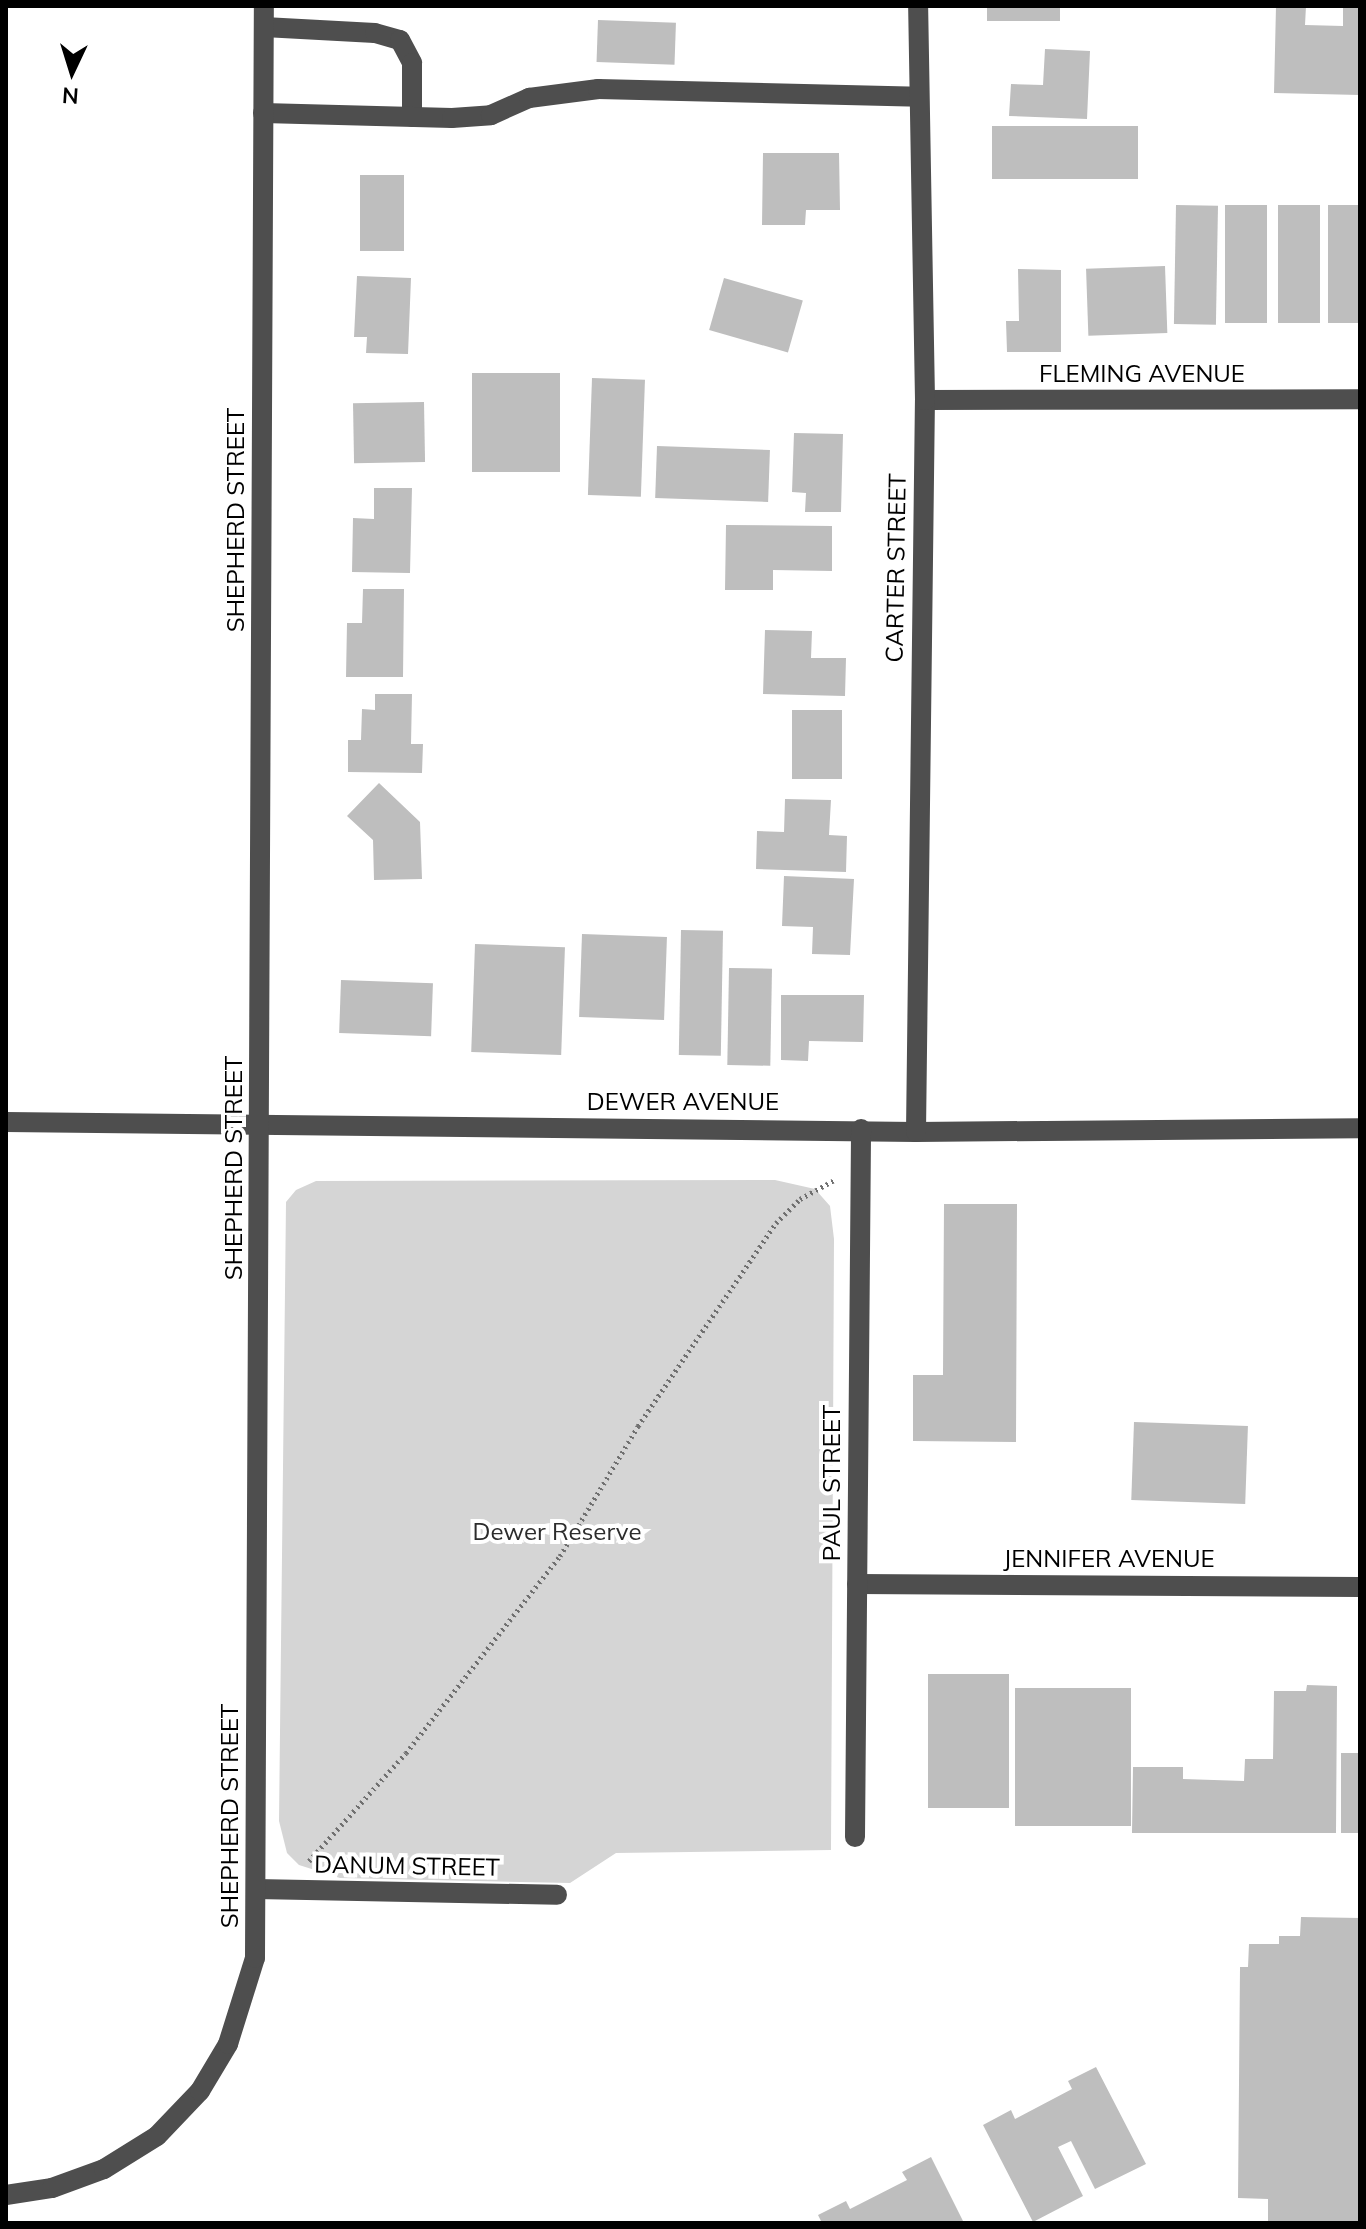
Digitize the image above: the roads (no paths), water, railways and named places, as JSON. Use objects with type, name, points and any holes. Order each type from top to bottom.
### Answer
[{"type":"street","name":"CARTER STREET","points":[[916,1132],[925,400],[918,6]]},
{"type":"street","points":[[264,16],[375,33],[400,40],[412,63],[412,117]]},
{"type":"street","name":"SHEPHERD STREET","points":[[6,2195],[52,2188],[104,2169],[157,2136],[200,2091],[245,2003],[255,1958],[264,16]]},
{"type":"street","points":[[263,113],[412,117],[491,115],[529,98],[598,89],[919,97]]},
{"type":"street","name":"FLEMING AVENUE","points":[[925,400],[1360,399]]},
{"type":"street","name":"DEWER AVENUE","points":[[6,1122],[916,1132],[1360,1128]]},
{"type":"street","name":"PAUL STREET","points":[[855,1837],[861,1129]]},
{"type":"street","name":"JENNIFER AVENUE","points":[[857,1584],[1360,1587]]},
{"type":"street","name":"DANUM STREET","points":[[256,1889],[557,1895]]},
{"type":"park label","name":"Dewer Reserve","points":[[557,1532]]}]
